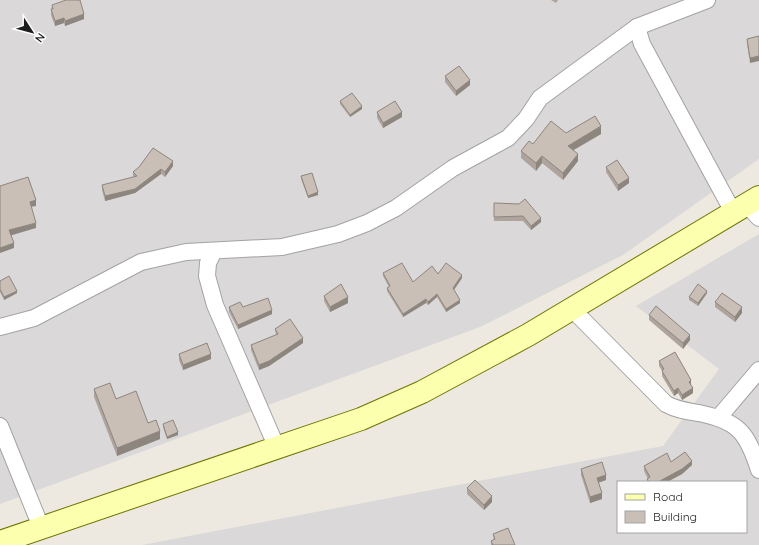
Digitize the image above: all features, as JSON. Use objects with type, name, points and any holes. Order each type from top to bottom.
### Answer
[{"type":"street","points":[[0,327],[34,318],[141,262],[186,252],[282,247],[338,234],[367,223],[396,208],[453,168],[508,138],[518,129],[540,98],[637,26],[707,0]]},
{"type":"street","points":[[0,542],[40,527],[277,448],[361,418],[422,392],[528,335],[749,208],[642,44],[637,26]]},
{"type":"street","points":[[214,251],[208,263],[207,276],[215,305],[277,448]]},
{"type":"street","points":[[572,309],[666,404],[675,409],[719,417],[732,423],[741,432],[752,448],[759,470]]},
{"type":"street","points":[[719,417],[759,370]]},
{"type":"street","points":[[0,426],[40,527]]},
{"type":"shaded area","points":[[0,0],[759,0],[759,159],[623,255],[480,327],[0,504]]},
{"type":"shaded area","points":[[759,234],[759,545],[142,545],[663,446],[719,369],[636,306]]},
{"type":"building","points":[[66,0],[80,0],[84,14],[65,21],[64,18],[55,21],[51,9],[53,9],[52,5]]},
{"type":"building","points":[[759,36],[759,56],[750,58],[747,39]]},
{"type":"building","points":[[459,66],[470,80],[456,91],[445,76]]},
{"type":"building","points":[[352,93],[362,106],[350,115],[340,101]]},
{"type":"building","points":[[395,101],[402,112],[383,123],[377,112]]},
{"type":"building","points":[[595,116],[601,126],[568,146],[578,154],[563,173],[542,156],[536,163],[521,151],[529,141],[533,144],[551,121],[566,133]]},
{"type":"building","points":[[153,148],[173,161],[165,172],[161,169],[135,189],[105,196],[102,185],[137,176],[133,172],[139,167]]},
{"type":"building","points":[[617,160],[629,178],[618,185],[606,167]]},
{"type":"building","points":[[312,173],[318,192],[308,196],[301,176]]},
{"type":"building","points":[[28,177],[36,200],[30,202],[36,223],[9,230],[14,243],[0,248],[0,186]]},
{"type":"building","points":[[525,199],[541,218],[531,226],[523,216],[494,217],[494,203],[519,204]]},
{"type":"building","points":[[402,263],[413,282],[432,266],[438,274],[446,263],[462,275],[453,288],[460,300],[446,309],[437,294],[428,302],[426,299],[403,314],[387,288],[390,286],[383,273]]},
{"type":"building","points":[[9,276],[17,291],[4,297],[0,289],[0,281]]},
{"type":"building","points":[[341,284],[348,297],[330,307],[324,296]]},
{"type":"building","points":[[698,284],[707,291],[698,303],[689,297]]},
{"type":"building","points":[[722,293],[742,307],[735,317],[715,302]]},
{"type":"building","points":[[268,298],[272,310],[238,325],[229,307],[240,302],[243,307]]},
{"type":"building","points":[[656,306],[690,335],[683,343],[649,315]]},
{"type":"building","points":[[290,319],[303,338],[269,361],[259,365],[251,345],[278,334],[275,329]]},
{"type":"building","points":[[207,343],[211,354],[183,365],[179,354]]},
{"type":"building","points":[[675,352],[691,380],[689,382],[693,388],[682,395],[678,388],[674,391],[662,371],[664,369],[659,361]]},
{"type":"building","points":[[110,383],[116,399],[136,391],[148,423],[156,420],[160,431],[117,448],[94,389]]},
{"type":"building","points":[[173,420],[178,432],[167,437],[163,424]]},
{"type":"building","points":[[685,452],[692,461],[682,469],[660,481],[648,481],[647,479],[650,477],[644,466],[667,453],[671,462]]},
{"type":"building","points":[[602,462],[606,475],[597,478],[602,493],[590,497],[581,469]]},
{"type":"building","points":[[475,480],[492,496],[484,505],[467,488]]},
{"type":"building","points":[[508,528],[515,545],[493,545],[491,541],[495,539],[493,534]]}]
